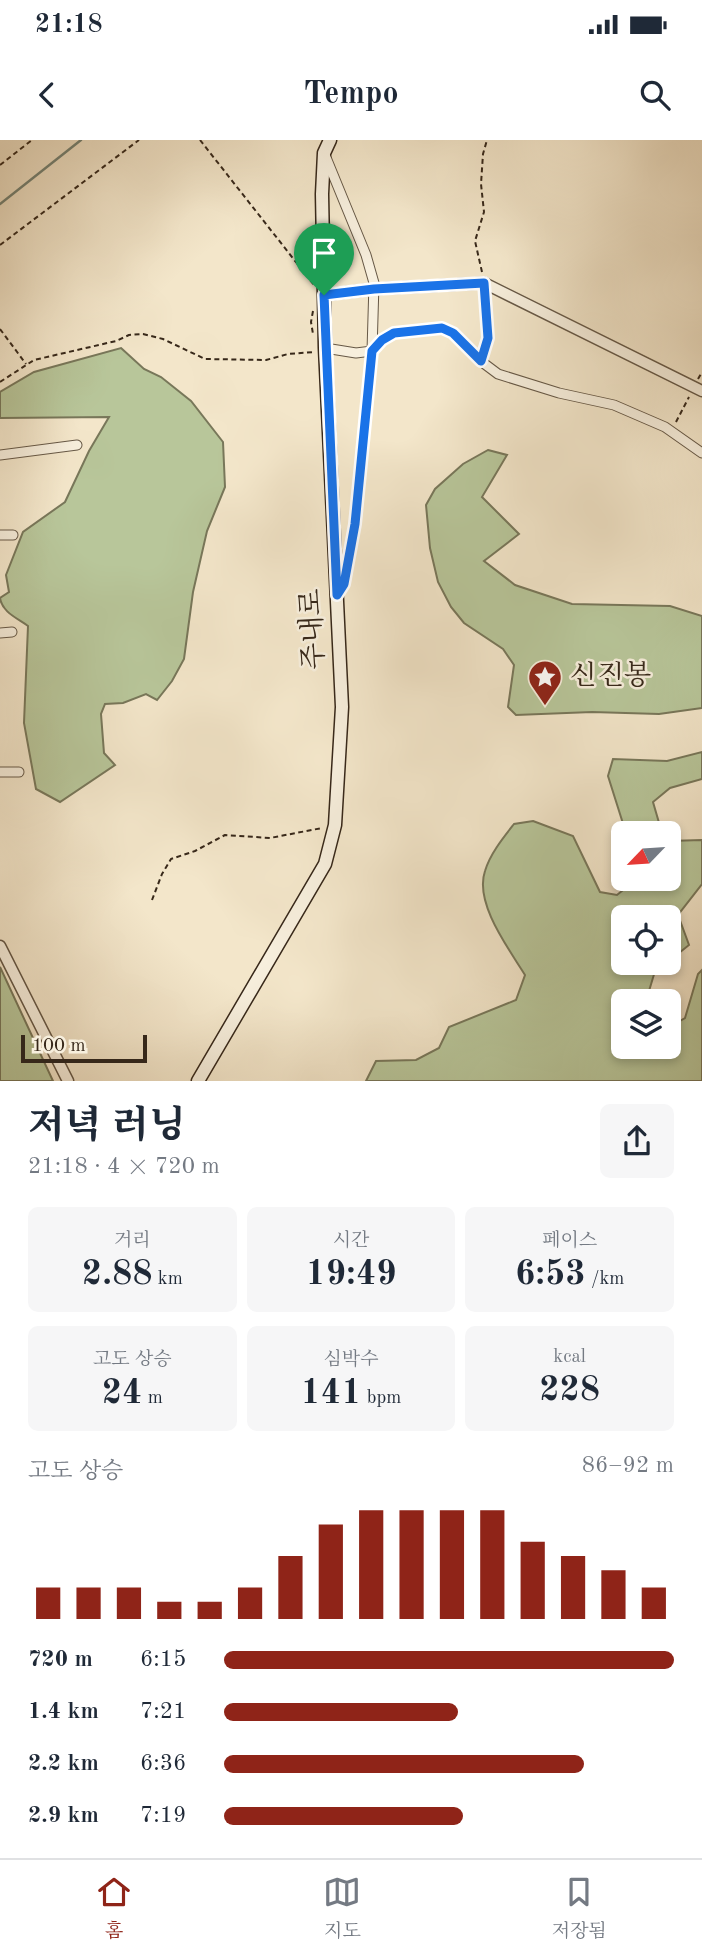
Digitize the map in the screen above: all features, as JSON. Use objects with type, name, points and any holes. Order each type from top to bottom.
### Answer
[{"type":"main road","name":"주내로","points":[[198,1081],[325,864],[335,825],[342,707],[325,350],[322,194],[324,153],[330,140]]},
{"type":"street","points":[[324,153],[366,255],[374,283],[372,351],[355,524],[344,584],[337,595]]},
{"type":"street","points":[[324,295],[374,289],[484,283],[698,389]]},
{"type":"street","points":[[325,350],[356,353],[372,351],[382,340],[394,333],[442,328],[453,333],[498,374],[559,393],[614,405],[665,427],[702,453]]},
{"type":"street","points":[[0,455],[78,444]]},
{"type":"street","points":[[0,536],[13,535]]},
{"type":"street","points":[[0,633],[12,632]]},
{"type":"street","points":[[0,772],[19,772]]},
{"type":"street","points":[[0,946],[68,1081]]},
{"type":"path","points":[[0,165],[32,140]]},
{"type":"path","points":[[0,246],[139,140]]},
{"type":"path","points":[[200,140],[314,285]]},
{"type":"path","points":[[481,361],[488,338],[484,283],[475,241],[484,212],[481,184],[487,140]]},
{"type":"path","points":[[313,310],[313,334]]},
{"type":"path","points":[[0,329],[26,364]]},
{"type":"path","points":[[0,382],[26,364],[130,335],[143,334],[163,339],[205,359],[266,360],[288,354],[325,350]]},
{"type":"path","points":[[665,427],[677,422],[698,389],[702,372]]},
{"type":"path","points":[[152,900],[171,859],[195,851],[225,835],[270,838],[335,825]]},
{"type":"green space","points":[[121,348],[144,369],[161,377],[191,401],[223,442],[225,487],[207,531],[193,592],[184,659],[157,700],[146,694],[123,703],[105,704],[101,714],[104,753],[115,765],[60,802],[36,789],[24,723],[28,626],[7,611],[0,598],[9,592],[6,575],[23,532],[65,502],[89,451],[109,417],[0,418],[0,392],[34,372]]},
{"type":"green space","points":[[488,450],[507,455],[482,497],[519,534],[484,561],[515,585],[572,604],[670,606],[702,616],[702,708],[659,714],[592,712],[516,715],[508,707],[514,665],[503,649],[464,623],[451,607],[438,582],[430,548],[426,505],[435,489],[463,464]]},
{"type":"green space","points":[[702,752],[702,779],[670,788],[653,802],[659,821],[622,821],[608,776],[613,759],[667,761]]},
{"type":"green space","points":[[533,821],[573,836],[600,892],[617,895],[622,891],[681,891],[681,841],[702,840],[702,884],[681,911],[681,905],[611,905],[611,975],[654,975],[650,989],[611,989],[611,1059],[681,1059],[681,1020],[685,1018],[698,974],[702,970],[702,1081],[366,1081],[376,1061],[416,1060],[439,1048],[449,1027],[516,1000],[525,975],[495,925],[484,897],[483,884],[490,858],[514,824]]},
{"type":"green space","points":[[681,923],[689,945],[681,951]]},
{"type":"green space","points":[[0,967],[53,1081],[0,1081]]},
{"type":"waterway","points":[[0,204],[81,140]]},
{"type":"place","name":"신진봉","points":[[545,707]]},
{"type":"route","points":[[484,283],[488,338],[481,361],[453,333],[442,328],[394,333],[382,340],[372,351],[355,524],[344,584],[337,595],[326,352],[324,295],[374,289],[484,283]]}]
